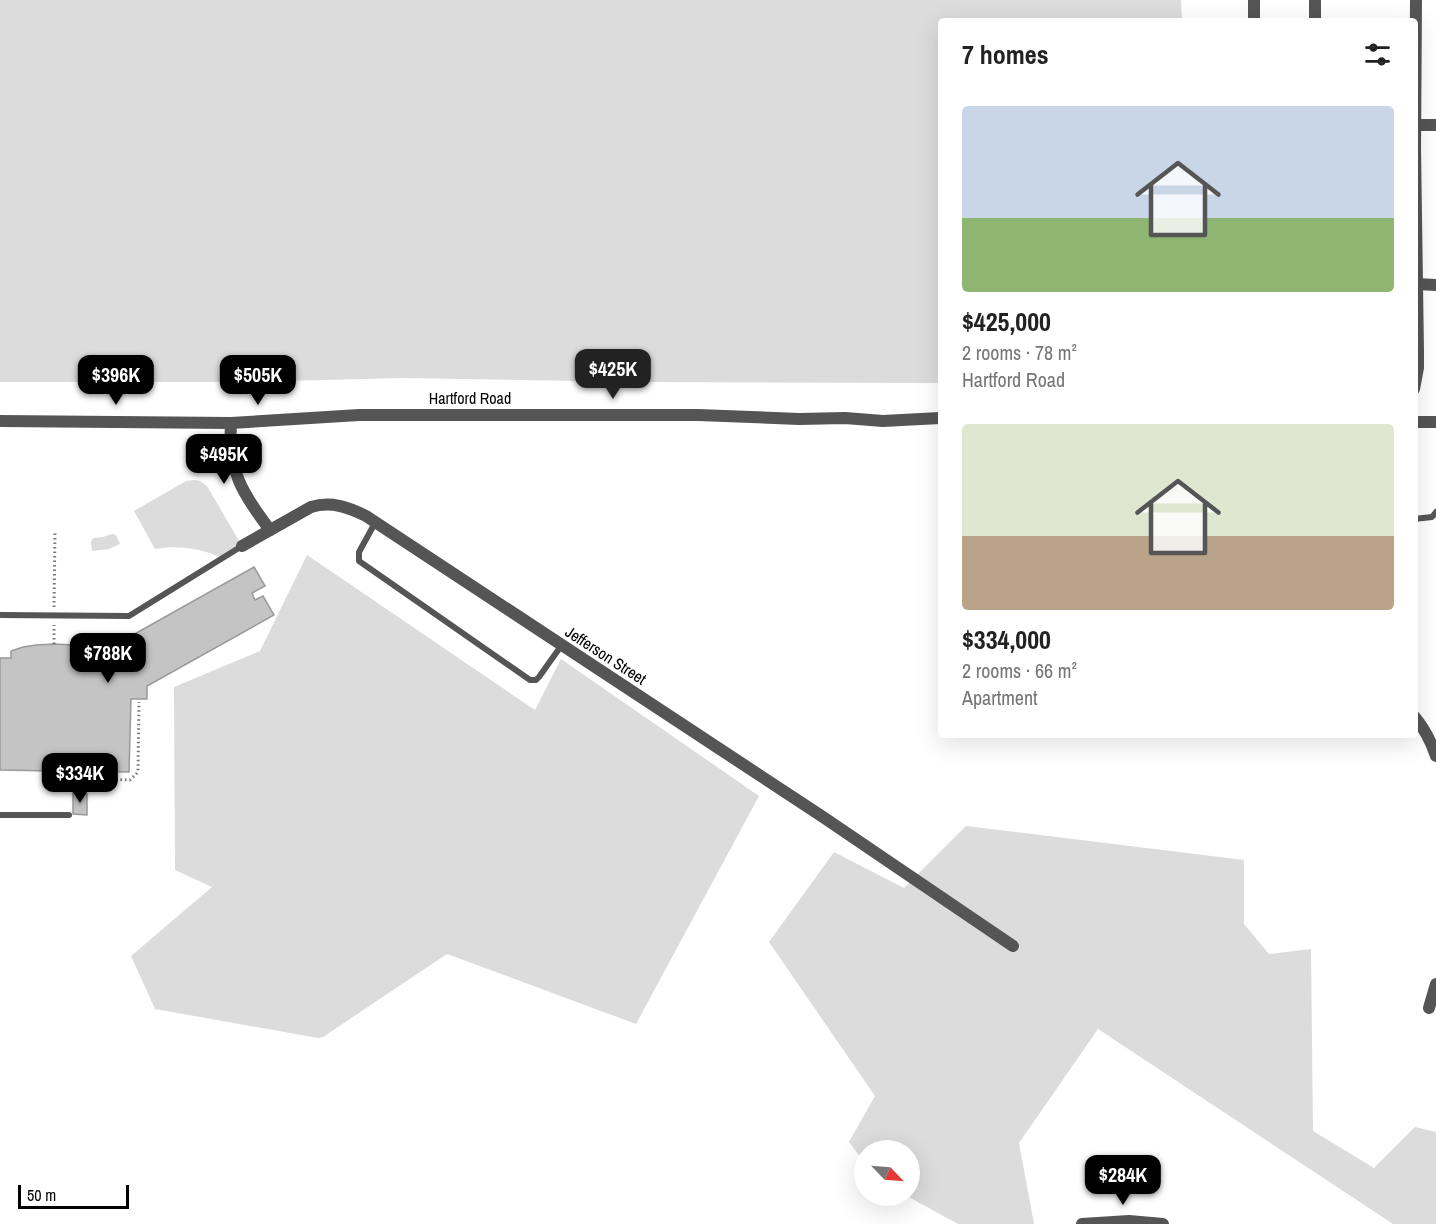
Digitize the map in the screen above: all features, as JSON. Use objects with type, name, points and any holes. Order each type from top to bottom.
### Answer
[{"type":"street","points":[[1254,0],[1254,18]]},
{"type":"street","points":[[1315,0],[1315,18]]},
{"type":"street","points":[[1416,0],[1416,18]]},
{"type":"street","points":[[1418,124],[1436,125]]},
{"type":"street","points":[[1418,284],[1436,285]]},
{"type":"street","name":"Hartford Road","points":[[0,421],[231,423],[370,415],[698,415],[883,421],[938,418]]},
{"type":"street","points":[[1418,422],[1436,422]]},
{"type":"street","points":[[231,423],[231,451],[237,479],[250,504],[270,530]]},
{"type":"street","name":"Jefferson Street","points":[[242,546],[311,507],[321,504],[353,510],[375,522],[823,817],[1013,946]]},
{"type":"street","points":[[1418,722],[1427,734],[1436,756]]},
{"type":"street","points":[[1429,1008],[1436,984]]},
{"type":"street","points":[[1083,1224],[1129,1221],[1163,1224]]},
{"type":"lane","points":[[1418,519],[1432,517],[1436,512]]},
{"type":"lane","points":[[375,522],[360,552],[359,561],[530,680],[536,680],[539,677],[561,646]]},
{"type":"lane","points":[[0,615],[129,616],[242,546]]},
{"type":"lane","points":[[0,815],[69,815]]},
{"type":"path","points":[[54,644],[55,531]]},
{"type":"path","points":[[98,779],[130,780],[138,772],[139,702]]},
{"type":"shaded area","points":[[0,0],[1181,0],[1182,18],[938,18],[938,383],[636,382],[402,378],[245,382],[0,382]]},
{"type":"shaded area","points":[[194,480],[207,486],[242,546],[222,558],[189,548],[155,549],[134,511],[186,481]]},
{"type":"shaded area","points":[[116,535],[120,544],[109,549],[92,551],[93,538]]},
{"type":"shaded area","points":[[307,555],[535,710],[561,659],[759,796],[636,1024],[447,954],[323,1037],[318,1038],[155,1009],[131,956],[212,887],[175,870],[174,687],[260,651]]},
{"type":"shaded area","points":[[966,826],[1244,860],[1244,924],[1269,954],[1311,949],[1313,1131],[1374,1168],[1415,1127],[1436,1132],[1436,1224],[1393,1224],[1098,1029],[1019,1143],[1034,1224],[958,1224],[920,1203],[920,1140],[854,1140],[854,1149],[849,1142],[875,1096],[769,942],[834,852],[904,888]]},
{"type":"building","points":[[254,567],[265,586],[252,593],[255,600],[263,596],[274,615],[147,686],[147,699],[131,699],[129,772],[72,771],[72,780],[52,780],[52,771],[0,770],[0,658],[11,658],[11,651],[23,647],[54,644],[85,648],[97,652],[97,659],[109,659],[127,649],[122,641]]},
{"type":"building","points":[[73,793],[87,794],[87,815],[73,814]]}]
